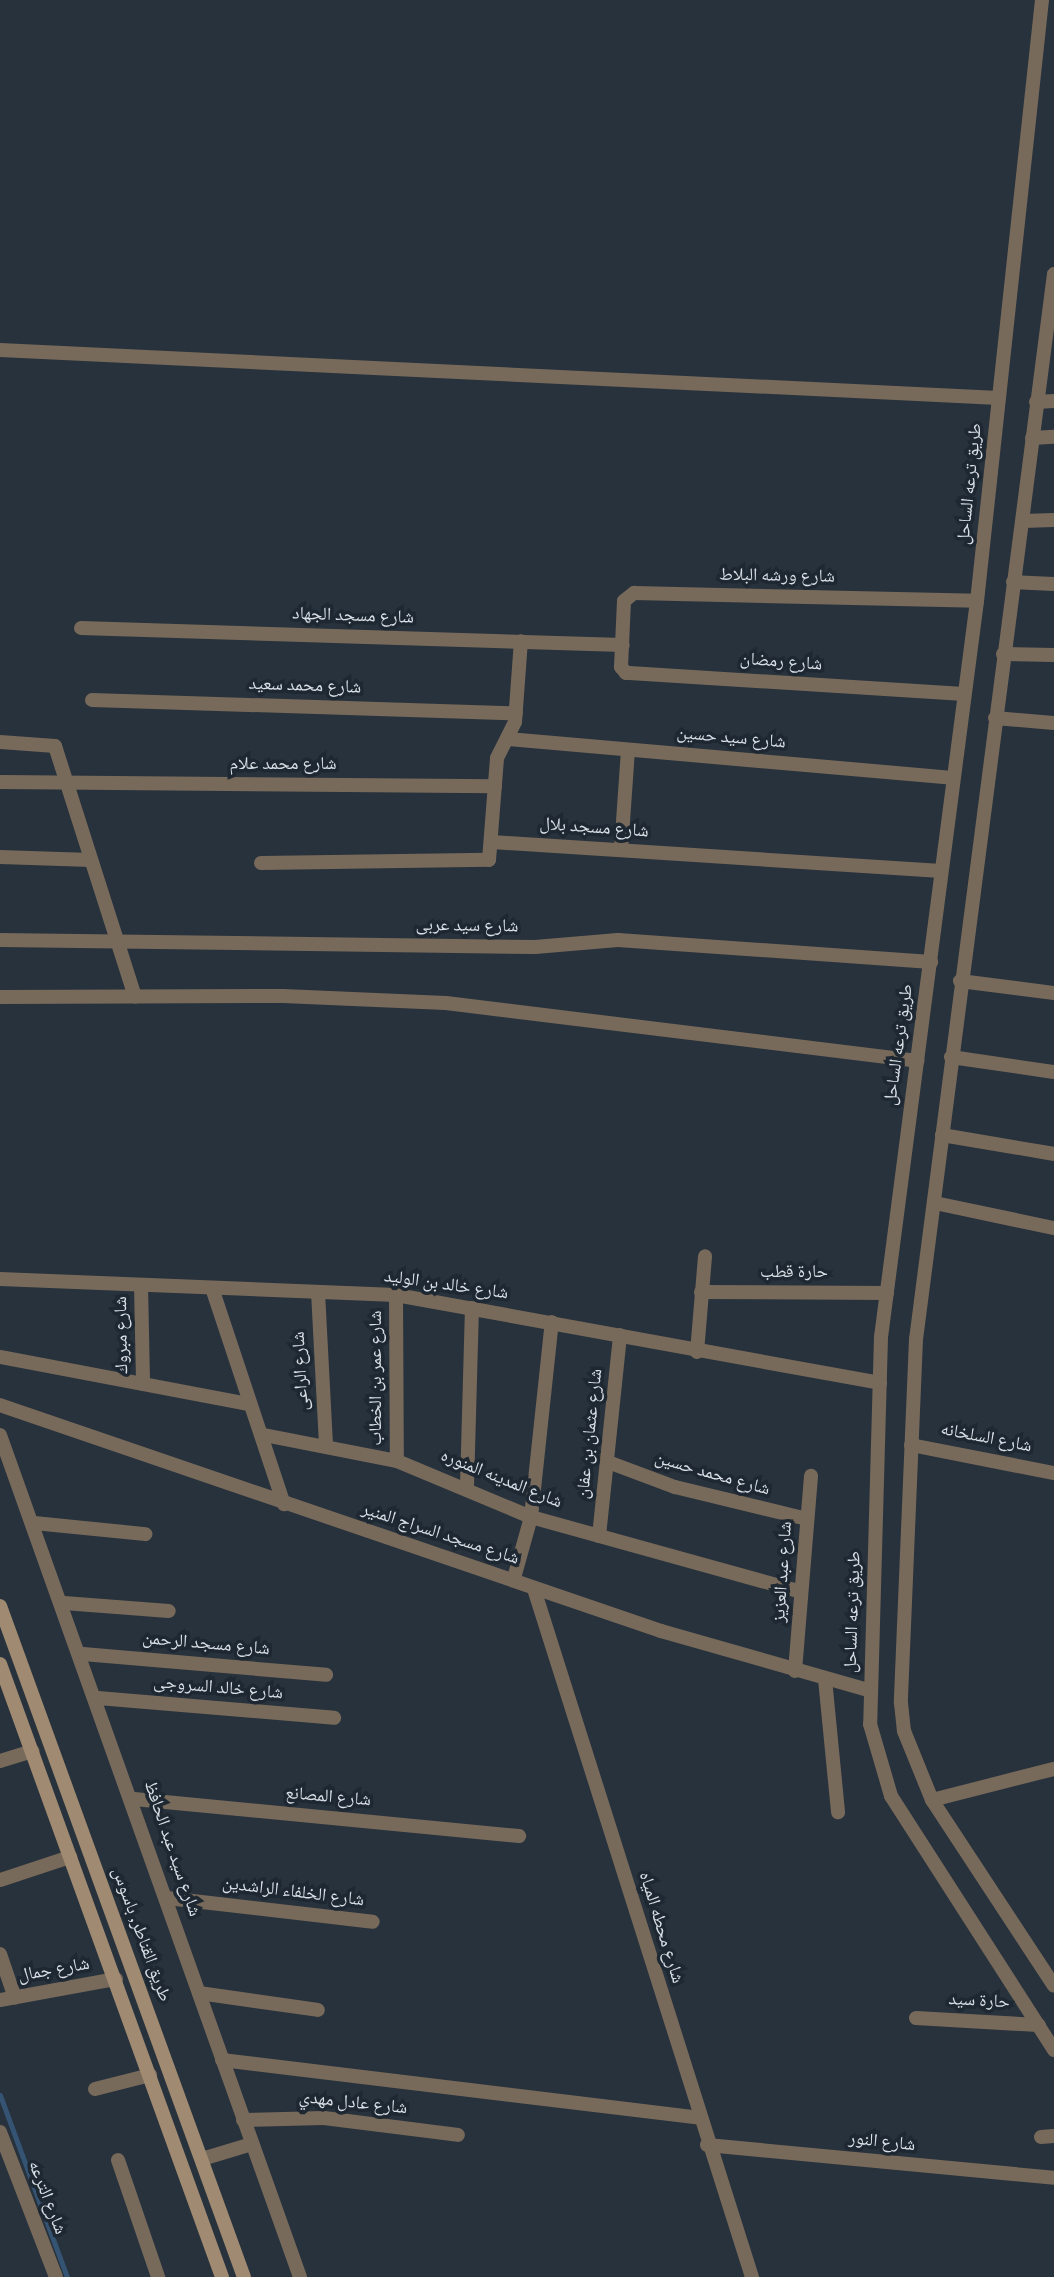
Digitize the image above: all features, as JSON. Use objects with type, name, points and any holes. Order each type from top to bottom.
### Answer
[{"type":"main road","name":"طريق القناطر, باسوس","points":[[0,1606],[244,2277]]},
{"type":"main road","points":[[0,1664],[222,2277]]},
{"type":"street","name":"طريق ترعه الساحل","points":[[1042,0],[977,601],[887,1293],[880,1383],[871,1736],[891,1796],[1054,2050]]},
{"type":"street","points":[[1054,274],[1047,373],[1036,402],[1023,522],[960,981],[935,1203],[916,1339],[901,1703],[904,1731],[932,1800],[1054,1986]]},
{"type":"street","points":[[0,350],[999,398]]},
{"type":"street","points":[[1036,402],[1054,401]]},
{"type":"street","points":[[1032,438],[1054,438]]},
{"type":"street","points":[[1023,522],[1054,520]]},
{"type":"street","points":[[1013,582],[1054,583]]},
{"type":"street","name":"شارع ورشه البلاط","points":[[623,645],[624,601],[634,593],[977,601]]},
{"type":"street","name":"شارع مسجد الجهاد","points":[[81,628],[623,645]]},
{"type":"street","points":[[261,863],[486,863],[492,842],[499,751],[508,739],[516,713],[521,642]]},
{"type":"street","name":"شارع رمضان","points":[[623,645],[626,673],[964,694]]},
{"type":"street","points":[[1003,654],[1054,655]]},
{"type":"street","name":"شارع محمد سعيد","points":[[92,700],[516,713]]},
{"type":"street","points":[[995,718],[1054,723]]},
{"type":"street","name":"شارع سيد حسين","points":[[508,739],[952,778]]},
{"type":"street","points":[[0,742],[55,746],[70,782],[91,860],[135,997]]},
{"type":"street","points":[[621,850],[628,750]]},
{"type":"street","name":"شارع محمد علام","points":[[0,782],[495,786]]},
{"type":"street","name":"شارع مسجد بلال","points":[[492,842],[941,871]]},
{"type":"street","points":[[0,857],[91,860]]},
{"type":"street","name":"شارع سيد عربى","points":[[0,940],[116,938],[535,947],[618,940],[931,962]]},
{"type":"street","points":[[960,981],[1054,993]]},
{"type":"street","points":[[0,997],[446,1003],[917,1062]]},
{"type":"street","points":[[951,1057],[1054,1072]]},
{"type":"street","points":[[942,1135],[1054,1154]]},
{"type":"street","points":[[935,1203],[1054,1228]]},
{"type":"street","points":[[697,1352],[705,1256]]},
{"type":"street","name":"شارع خالد بن الوليد","points":[[0,1279],[397,1295],[552,1322],[697,1352],[880,1383]]},
{"type":"street","name":"شارع مبروك","points":[[141,1285],[143,1384]]},
{"type":"street","points":[[212,1288],[248,1404],[264,1435],[284,1504]]},
{"type":"street","name":"شارع الراعى","points":[[317,1292],[326,1447]]},
{"type":"street","name":"حارة قطب","points":[[701,1292],[887,1293]]},
{"type":"street","name":"شارع عمر بن الخطاب","points":[[397,1295],[397,1461]]},
{"type":"street","points":[[467,1486],[472,1308]]},
{"type":"street","points":[[514,1578],[531,1517],[552,1322]]},
{"type":"street","name":"شارع عثمان بن عفان","points":[[599,1536],[620,1335]]},
{"type":"street","points":[[0,1357],[248,1404]]},
{"type":"street","name":"شارع مسجد السراج المنير","points":[[0,1405],[284,1504],[514,1578],[534,1589],[795,1671],[871,1691]]},
{"type":"street","name":"شارع سيد عبد الحافظ","points":[[0,1435],[99,1698],[222,2060],[300,2277]]},
{"type":"street","name":"شارع المدينه المنوره","points":[[264,1435],[397,1461],[467,1486],[531,1517],[801,1592]]},
{"type":"street","name":"شارع السلخانه","points":[[911,1445],[1054,1473]]},
{"type":"street","name":"شارع محمد حسين","points":[[608,1462],[675,1487],[807,1519]]},
{"type":"street","name":"شارع عبد العزيز","points":[[795,1671],[811,1476]]},
{"type":"street","points":[[34,1523],[145,1534]]},
{"type":"street","name":"شارع محطه المياه","points":[[534,1589],[698,2118],[752,2277]]},
{"type":"street","points":[[64,1603],[169,1611]]},
{"type":"street","name":"شارع مسجد الرحمن","points":[[83,1654],[326,1675]]},
{"type":"street","points":[[825,1679],[838,1812]]},
{"type":"street","name":"شارع خالد السروجى","points":[[99,1698],[334,1718]]},
{"type":"street","points":[[0,1761],[33,1751]]},
{"type":"street","points":[[932,1800],[1054,1769]]},
{"type":"street","name":"شارع المصانع","points":[[134,1799],[519,1836]]},
{"type":"street","points":[[0,1880],[70,1857]]},
{"type":"street","name":"شارع الخلفاء الراشدين","points":[[167,1898],[373,1922]]},
{"type":"street","points":[[0,1954],[7,1999]]},
{"type":"street","points":[[1038,1963],[1054,1961]]},
{"type":"street","name":"شارع جمال","points":[[7,1999],[116,1979]]},
{"type":"street","points":[[199,1993],[318,2010]]},
{"type":"street","name":"حارة سيد","points":[[916,2018],[1039,2025]]},
{"type":"street","points":[[222,2060],[698,2118]]},
{"type":"street","points":[[95,2089],[150,2075]]},
{"type":"street","name":"شارع عادل مهدي","points":[[243,2120],[324,2118],[458,2135]]},
{"type":"street","name":"شارع الترعه","points":[[0,2132],[55,2277]]},
{"type":"street","points":[[202,2159],[252,2144]]},
{"type":"street","name":"شارع النور","points":[[707,2145],[1054,2178]]},
{"type":"street","points":[[118,2160],[158,2277]]},
{"type":"waterway","points":[[0,2095],[67,2277]]}]
